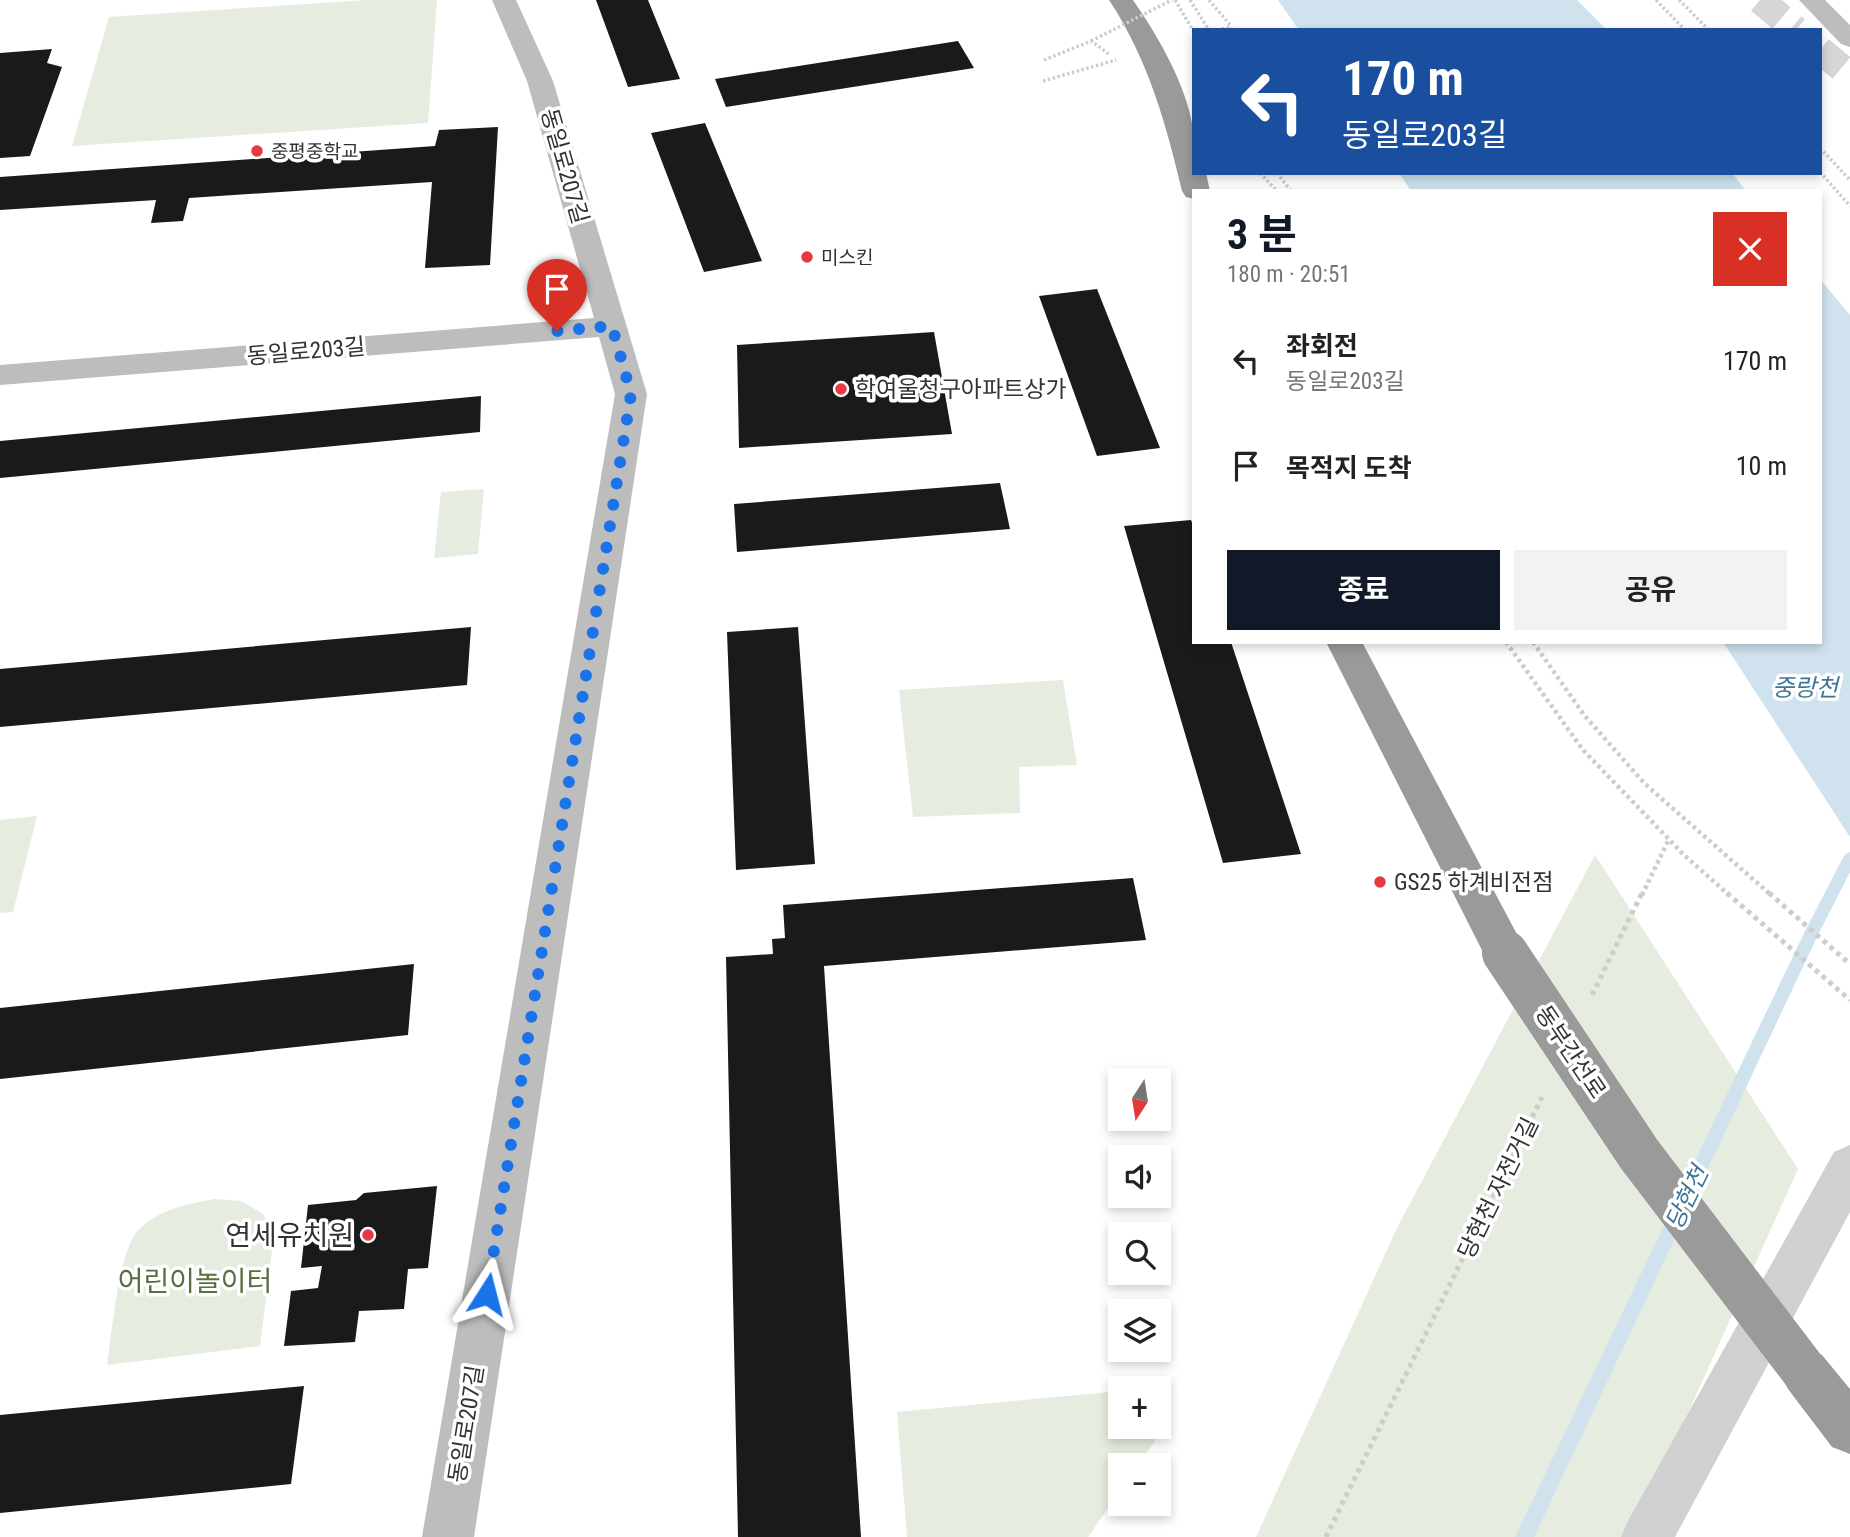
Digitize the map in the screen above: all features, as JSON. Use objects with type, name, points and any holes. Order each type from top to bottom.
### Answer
[{"type":"highway","points":[[1121,0],[1138,23],[1170,95],[1195,189]]},
{"type":"highway","name":"동부간선로","points":[[1345,644],[1505,953],[1639,1154],[1850,1429]]},
{"type":"street","name":"동일로207길","points":[[448,1537],[631,394],[540,81],[504,0]]},
{"type":"street","points":[[1811,0],[1850,39]]},
{"type":"street","name":"동일로203길","points":[[0,375],[612,326]]},
{"type":"street","points":[[1647,1537],[1850,1167]]},
{"type":"path","points":[[1044,60],[1174,0],[1192,29]]},
{"type":"path","points":[[1190,0],[1208,28]]},
{"type":"path","points":[[1209,0],[1232,27],[1227,28]]},
{"type":"path","points":[[1656,0],[1683,28]]},
{"type":"path","points":[[1679,0],[1707,28]]},
{"type":"path","points":[[1043,81],[1118,60],[1091,40]]},
{"type":"path","points":[[1822,150],[1850,180]]},
{"type":"path","points":[[1822,174],[1850,206]]},
{"type":"path","points":[[1262,175],[1275,189]]},
{"type":"path","points":[[1279,175],[1289,189]]},
{"type":"path","points":[[1507,644],[1583,750],[1684,855],[1850,1000]]},
{"type":"path","points":[[1534,644],[1584,715],[1645,784],[1850,964]]},
{"type":"path","points":[[1589,1001],[1669,839]]},
{"type":"path","name":"당현천 자전거길","points":[[1326,1537],[1546,1088]]},
{"type":"green space","points":[[366,0],[437,0],[428,123],[72,146],[109,17]]},
{"type":"green space","points":[[484,489],[478,554],[434,558],[441,492]]},
{"type":"green space","points":[[1063,680],[1077,765],[1019,767],[1020,813],[913,817],[899,690]]},
{"type":"green space","points":[[37,816],[13,912],[0,913],[0,820]]},
{"type":"green space","points":[[1595,855],[1798,1169],[1632,1537],[1256,1537],[1397,1228]]},
{"type":"green space","name":"어린이놀이터","points":[[214,1199],[241,1201],[263,1214],[274,1234],[260,1346],[107,1365],[120,1276],[136,1233],[162,1213]]},
{"type":"green space","points":[[1108,1392],[1108,1439],[1155,1441],[1146,1453],[1108,1453],[1108,1508],[1088,1537],[907,1537],[897,1412]]},
{"type":"water","points":[[1278,0],[1577,0],[1605,28],[1298,28]]},
{"type":"water","points":[[1400,175],[1734,175],[1744,189],[1410,189]]},
{"type":"water","name":"중랑천","points":[[1822,281],[1850,315],[1850,837],[1724,644],[1822,644]]},
{"type":"building","points":[[596,0],[648,0],[680,79],[628,87]]},
{"type":"building","points":[[958,41],[974,68],[726,107],[715,79]]},
{"type":"building","points":[[52,49],[47,63],[62,67],[30,156],[0,158],[0,53]]},
{"type":"building","points":[[705,123],[762,261],[704,272],[651,133]]},
{"type":"building","name":"중평중학교","points":[[498,127],[490,265],[425,268],[432,182],[189,198],[183,221],[151,223],[156,200],[0,210],[0,177],[435,146],[439,130]]},
{"type":"building","points":[[1097,289],[1160,448],[1097,456],[1039,296]]},
{"type":"building","name":"학여울청구아파트상가","points":[[934,332],[952,434],[739,448],[737,345]]},
{"type":"building","points":[[481,396],[480,432],[0,478],[0,441]]},
{"type":"building","points":[[1000,483],[1010,529],[737,552],[734,504]]},
{"type":"building","points":[[1191,520],[1192,644],[1232,644],[1301,854],[1223,863],[1124,526]]},
{"type":"building","points":[[471,627],[467,685],[0,727],[0,669]]},
{"type":"building","points":[[798,627],[815,864],[736,870],[727,632]]},
{"type":"building","points":[[1133,878],[1146,940],[824,966],[861,1537],[738,1537],[726,957],[773,954],[772,939],[785,938],[783,905]]},
{"type":"building","points":[[414,964],[408,1035],[0,1079],[0,1008]]},
{"type":"building","name":"연세유치원","points":[[437,1186],[428,1268],[408,1269],[404,1309],[359,1311],[355,1342],[284,1346],[291,1291],[318,1288],[322,1266],[301,1268],[308,1205],[356,1200],[364,1193]]},
{"type":"building","points":[[304,1386],[291,1484],[0,1513],[0,1415]]},
{"type":"waterway","name":"당현천","points":[[1524,1537],[1812,932],[1850,858]]},
{"type":"tunnel","points":[[1760,0],[1794,28]]},
{"type":"tunnel","points":[[1822,52],[1850,75]]},
{"type":"place","name":"중평중학교","points":[[257,151]]},
{"type":"place","name":"미스킨","points":[[807,257]]},
{"type":"place","name":"학여울청구아파트상가","points":[[841,389]]},
{"type":"place","name":"GS25 하계비전점","points":[[1380,882]]},
{"type":"place","name":"연세유치원","points":[[368,1235]]},
{"type":"route","points":[[487,1294],[631,394],[612,326],[557,331]]}]
